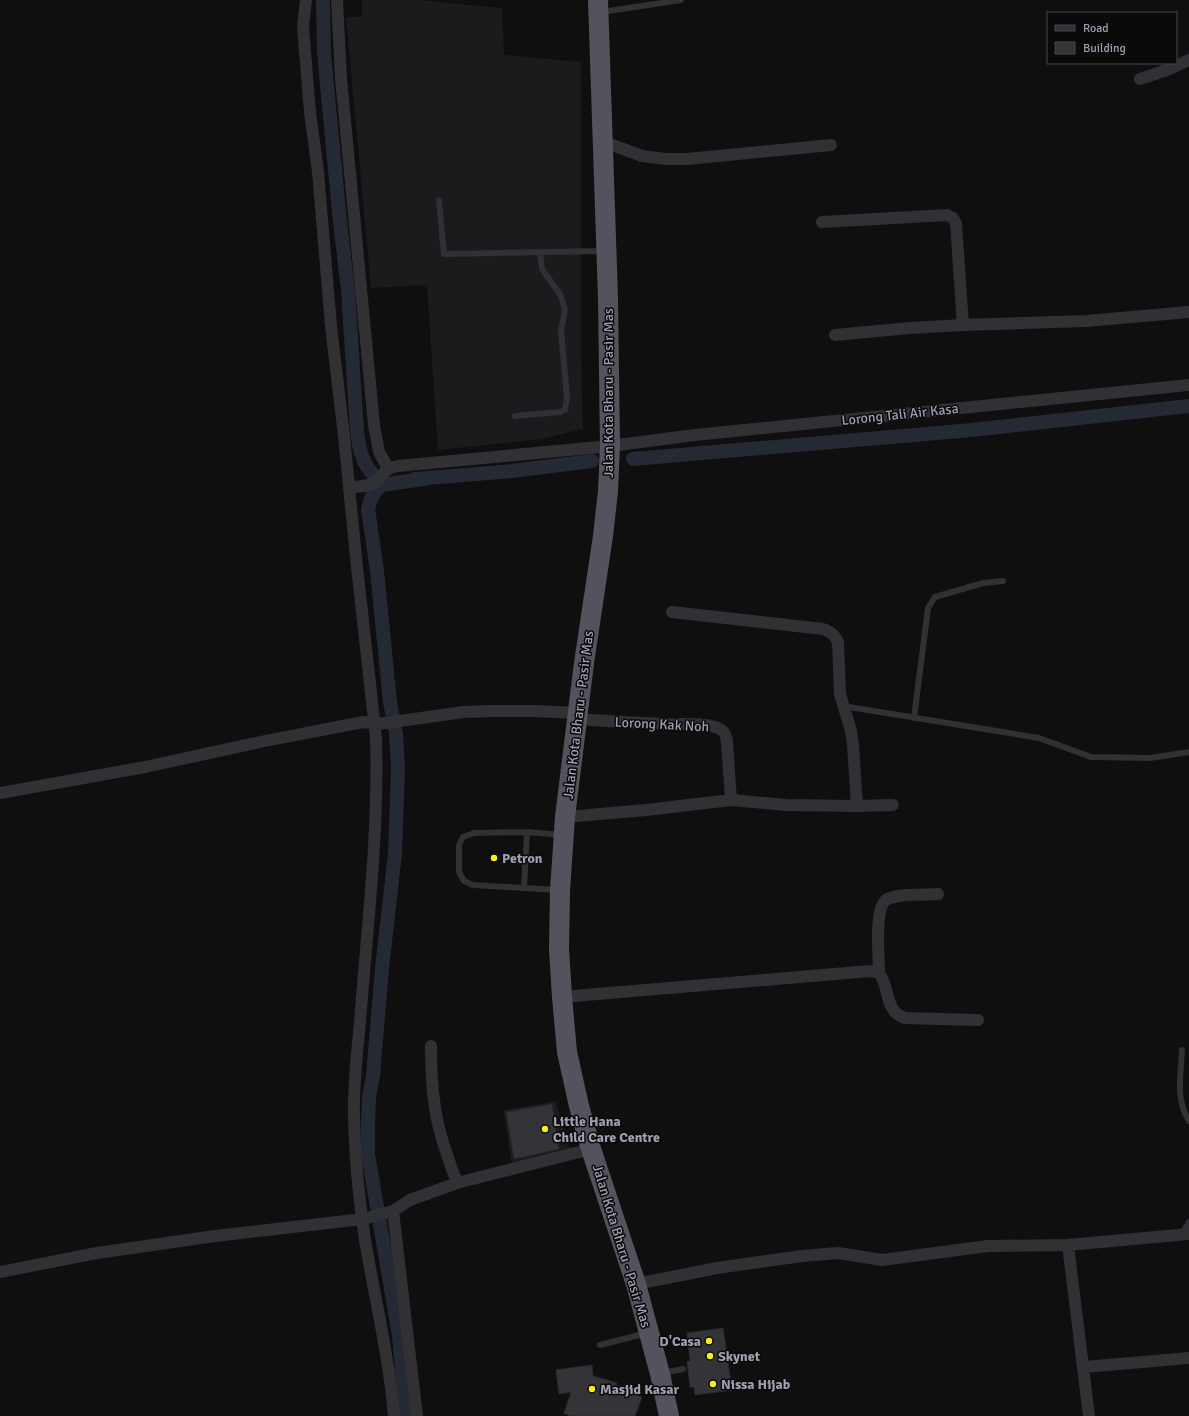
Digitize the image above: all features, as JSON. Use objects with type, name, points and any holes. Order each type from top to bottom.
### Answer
[{"type":"highway","name":"Jalan Kota Bharu - Pasir Mas","points":[[598,6],[607,250],[610,446],[608,491],[603,536],[577,716],[564,826],[560,890],[559,949],[567,1052],[579,1106],[591,1149],[636,1284],[660,1374],[669,1416]]},
{"type":"street","points":[[306,0],[303,27],[306,68],[318,172],[331,326],[344,436],[353,487],[378,723],[376,828],[364,965],[354,1116],[358,1187],[367,1218],[388,1361],[394,1416]]},
{"type":"street","points":[[337,0],[341,78],[374,425],[378,452],[388,468],[375,482],[353,487]]},
{"type":"street","points":[[1140,79],[1167,70],[1189,60]]},
{"type":"street","points":[[604,142],[642,156],[666,159],[687,159],[831,145]]},
{"type":"street","points":[[822,222],[947,215],[953,218],[956,224],[963,325]]},
{"type":"street","points":[[835,335],[963,325],[1086,321],[1189,312]]},
{"type":"street","name":"Lorong Tali Air Kasa","points":[[388,468],[1189,385]]},
{"type":"street","points":[[672,612],[823,629],[830,631],[835,636],[838,642],[839,682],[843,706],[848,719],[854,745],[857,806]]},
{"type":"street","name":"Lorong Kak Noh","points":[[0,793],[145,767],[265,741],[363,722],[378,723],[464,712],[536,711],[665,724],[713,726],[721,729],[726,734],[731,800]]},
{"type":"street","points":[[564,826],[646,810],[731,800],[786,805],[893,805]]},
{"type":"street","points":[[938,894],[896,896],[886,900],[880,908],[878,920],[879,973],[886,983],[889,998],[894,1011],[904,1018],[978,1020]]},
{"type":"street","points":[[562,997],[862,972],[879,973]]},
{"type":"street","points":[[431,1046],[432,1081],[435,1108],[441,1134],[457,1183]]},
{"type":"street","points":[[0,1272],[97,1253],[215,1236],[367,1218],[391,1212],[410,1200],[457,1183],[591,1149]]},
{"type":"street","points":[[391,1212],[417,1416]]},
{"type":"street","points":[[636,1284],[717,1268],[802,1256],[838,1253],[882,1260],[988,1246],[1068,1246],[1185,1234]]},
{"type":"street","points":[[1068,1246],[1089,1416]]},
{"type":"street","points":[[1084,1367],[1189,1358]]},
{"type":"lane","points":[[598,6],[681,0]]},
{"type":"lane","points":[[440,200],[444,254],[540,253],[607,250]]},
{"type":"lane","points":[[515,416],[560,412],[565,410],[566,405],[567,398],[561,330],[564,310],[561,296],[542,269],[540,253]]},
{"type":"lane","points":[[914,718],[928,608],[935,597],[983,583],[1003,580]]},
{"type":"lane","points":[[843,706],[1039,738],[1091,757],[1150,758],[1189,752]]},
{"type":"lane","points":[[560,890],[473,885],[464,881],[459,872],[459,845],[464,837],[474,833],[527,832],[564,826]]},
{"type":"lane","points":[[524,888],[527,832]]},
{"type":"lane","points":[[1182,1050],[1179,1091],[1180,1103],[1189,1121]]},
{"type":"lane","points":[[1185,1234],[1189,1222]]},
{"type":"lane","points":[[600,1345],[649,1332]]},
{"type":"lane","points":[[660,1374],[683,1369]]},
{"type":"shaded area","points":[[362,0],[417,0],[502,8],[504,55],[581,62],[581,356],[583,429],[541,439],[438,450],[427,285],[371,288],[346,17],[362,17]]},
{"type":"shaded area","points":[[556,1101],[570,1150],[512,1164],[503,1110]]},
{"type":"building","points":[[552,1104],[559,1149],[514,1159],[506,1112]]},
{"type":"building","points":[[723,1328],[732,1390],[695,1395],[694,1387],[690,1387],[687,1362],[690,1361],[687,1333]]},
{"type":"building","name":"Masjid Kasar","points":[[592,1365],[593,1376],[617,1383],[616,1385],[639,1394],[638,1396],[642,1397],[635,1416],[570,1416],[564,1413],[571,1392],[559,1394],[556,1370]]},
{"type":"waterway","points":[[323,0],[324,53],[348,290],[357,431],[360,450],[364,461],[375,476]]},
{"type":"waterway","points":[[633,459],[972,430],[1189,406]]},
{"type":"waterway","points":[[415,479],[512,471],[592,461]]},
{"type":"waterway","points":[[406,1416],[399,1336],[368,1154],[369,1097],[373,1076],[382,968],[395,854],[398,767],[396,734],[390,702],[377,571],[368,509],[373,496],[381,485],[424,479]]},
{"type":"place","name":"Petron","points":[[494,858]]},
{"type":"place","name":"Little Hana Child Care Centre","points":[[545,1129]]},
{"type":"place","name":"D'Casa","points":[[709,1341]]},
{"type":"place","name":"Skynet","points":[[710,1356]]},
{"type":"place","name":"Nissa Hijab","points":[[713,1384]]},
{"type":"place","name":"Masjid Kasar","points":[[592,1389]]}]
